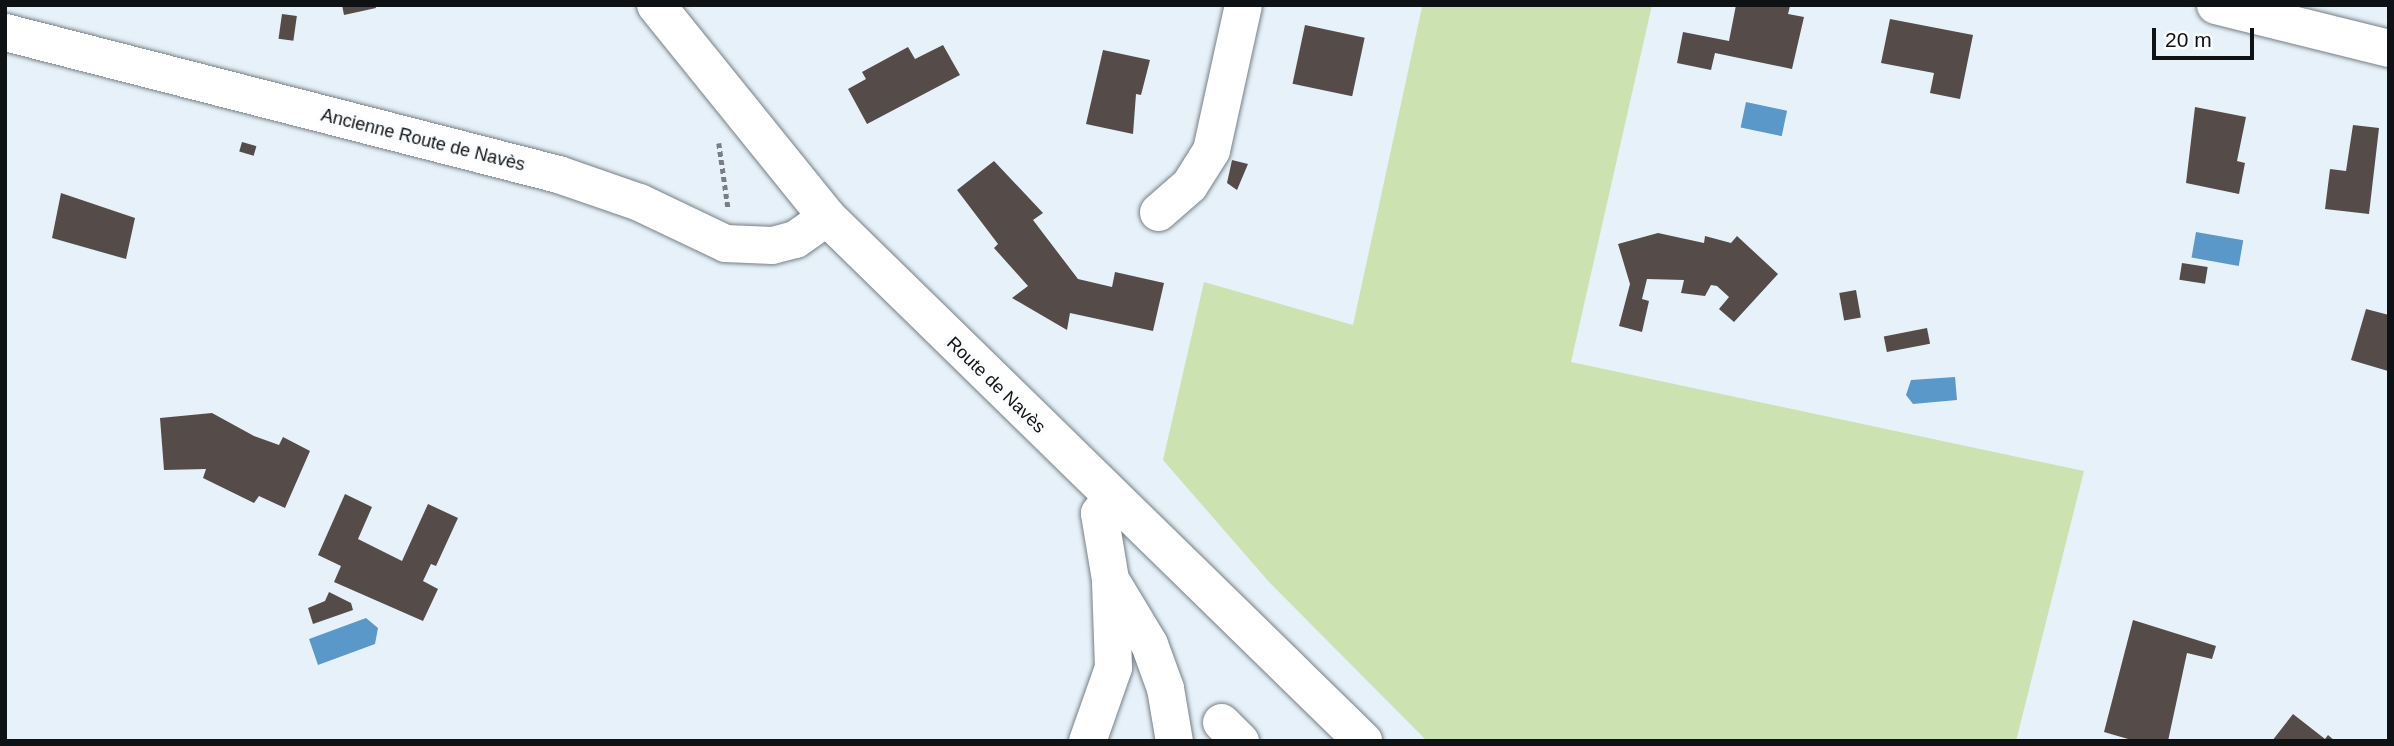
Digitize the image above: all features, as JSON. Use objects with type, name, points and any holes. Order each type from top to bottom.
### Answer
[{"type":"main road","name":"Route de Navès","points":[[656,5],[827,216],[1363,741]]},
{"type":"street","points":[[1158,212],[1189,185],[1211,150],[1243,5]]},
{"type":"street","points":[[2216,5],[2389,48]]},
{"type":"street","name":"Ancienne Route de Navès","points":[[5,32],[558,174],[639,202],[725,243],[772,245],[804,234],[827,216]]},
{"type":"street","points":[[1087,741],[1113,667],[1110,579],[1099,513],[1112,496]]},
{"type":"street","points":[[1110,579],[1149,644],[1165,688],[1174,741]]},
{"type":"path","points":[[714,132],[727,180],[725,243]]},
{"type":"green space","points":[[1418,5],[1652,5],[1571,362],[2084,471],[2016,741],[1427,741],[1270,583],[1163,460],[1204,282],[1353,325],[1422,7]]},
{"type":"water","points":[[1746,102],[1787,111],[1782,136],[1741,127]]},
{"type":"water","points":[[2196,232],[2243,240],[2239,266],[2191,258]]},
{"type":"water","points":[[1955,377],[1957,400],[1913,404],[1906,395],[1911,380]]},
{"type":"water","points":[[366,618],[378,628],[375,644],[318,665],[309,639]]},
{"type":"building","points":[[342,5],[375,5],[376,8],[344,15]]},
{"type":"building","points":[[1736,5],[1790,6],[1788,14],[1804,17],[1792,69],[1715,53],[1711,70],[1677,63],[1683,32],[1729,41]]},
{"type":"building","points":[[282,14],[297,16],[293,41],[279,39]]},
{"type":"building","points":[[1890,19],[1973,35],[1960,99],[1930,93],[1934,73],[1881,63]]},
{"type":"building","points":[[1305,25],[1365,38],[1352,96],[1293,84]]},
{"type":"building","points":[[943,45],[960,75],[867,124],[848,89],[866,79],[862,72],[908,47],[915,59]]},
{"type":"building","points":[[1103,50],[1150,60],[1141,95],[1136,94],[1133,134],[1086,124]]},
{"type":"building","points":[[2195,107],[2246,117],[2237,161],[2245,163],[2239,194],[2186,183]]},
{"type":"building","points":[[2353,125],[2379,128],[2369,214],[2325,209],[2330,169],[2346,171]]},
{"type":"building","points":[[242,142],[256,146],[254,156],[239,152]]},
{"type":"building","points":[[1232,160],[1248,164],[1237,190],[1227,183]]},
{"type":"building","points":[[994,161],[1043,213],[1033,220],[1078,279],[1112,287],[1115,272],[1164,283],[1153,331],[1070,313],[1067,330],[1012,298],[1028,286],[994,248],[998,244],[957,190]]},
{"type":"building","points":[[61,193],[135,218],[126,259],[52,238]]},
{"type":"building","points":[[1658,233],[1704,243],[1705,236],[1731,243],[1737,236],[1778,274],[1734,322],[1719,309],[1729,297],[1717,286],[1711,285],[1705,296],[1681,293],[1684,280],[1647,279],[1642,299],[1649,301],[1642,332],[1619,326],[1630,284],[1618,244]]},
{"type":"building","points":[[2182,263],[2208,267],[2205,284],[2179,280]]},
{"type":"building","points":[[1856,290],[1861,318],[1844,321],[1839,293]]},
{"type":"building","points":[[2366,309],[2389,315],[2388,371],[2351,360]]},
{"type":"building","points":[[1927,328],[1930,344],[1887,352],[1884,336]]},
{"type":"building","points":[[212,413],[254,436],[279,445],[283,437],[310,451],[285,508],[259,496],[254,503],[203,478],[206,469],[164,470],[160,418]]},
{"type":"building","points":[[345,494],[372,507],[358,539],[402,561],[428,504],[458,518],[436,566],[431,564],[423,581],[438,589],[423,621],[334,582],[341,566],[318,555]]},
{"type":"building","points":[[329,592],[351,603],[353,610],[313,624],[308,608],[325,601]]},
{"type":"building","points":[[2133,620],[2216,646],[2212,659],[2187,653],[2168,741],[2135,741],[2104,732]]},
{"type":"building","points":[[2293,714],[2325,739],[2328,735],[2335,741],[2272,741]]}]
